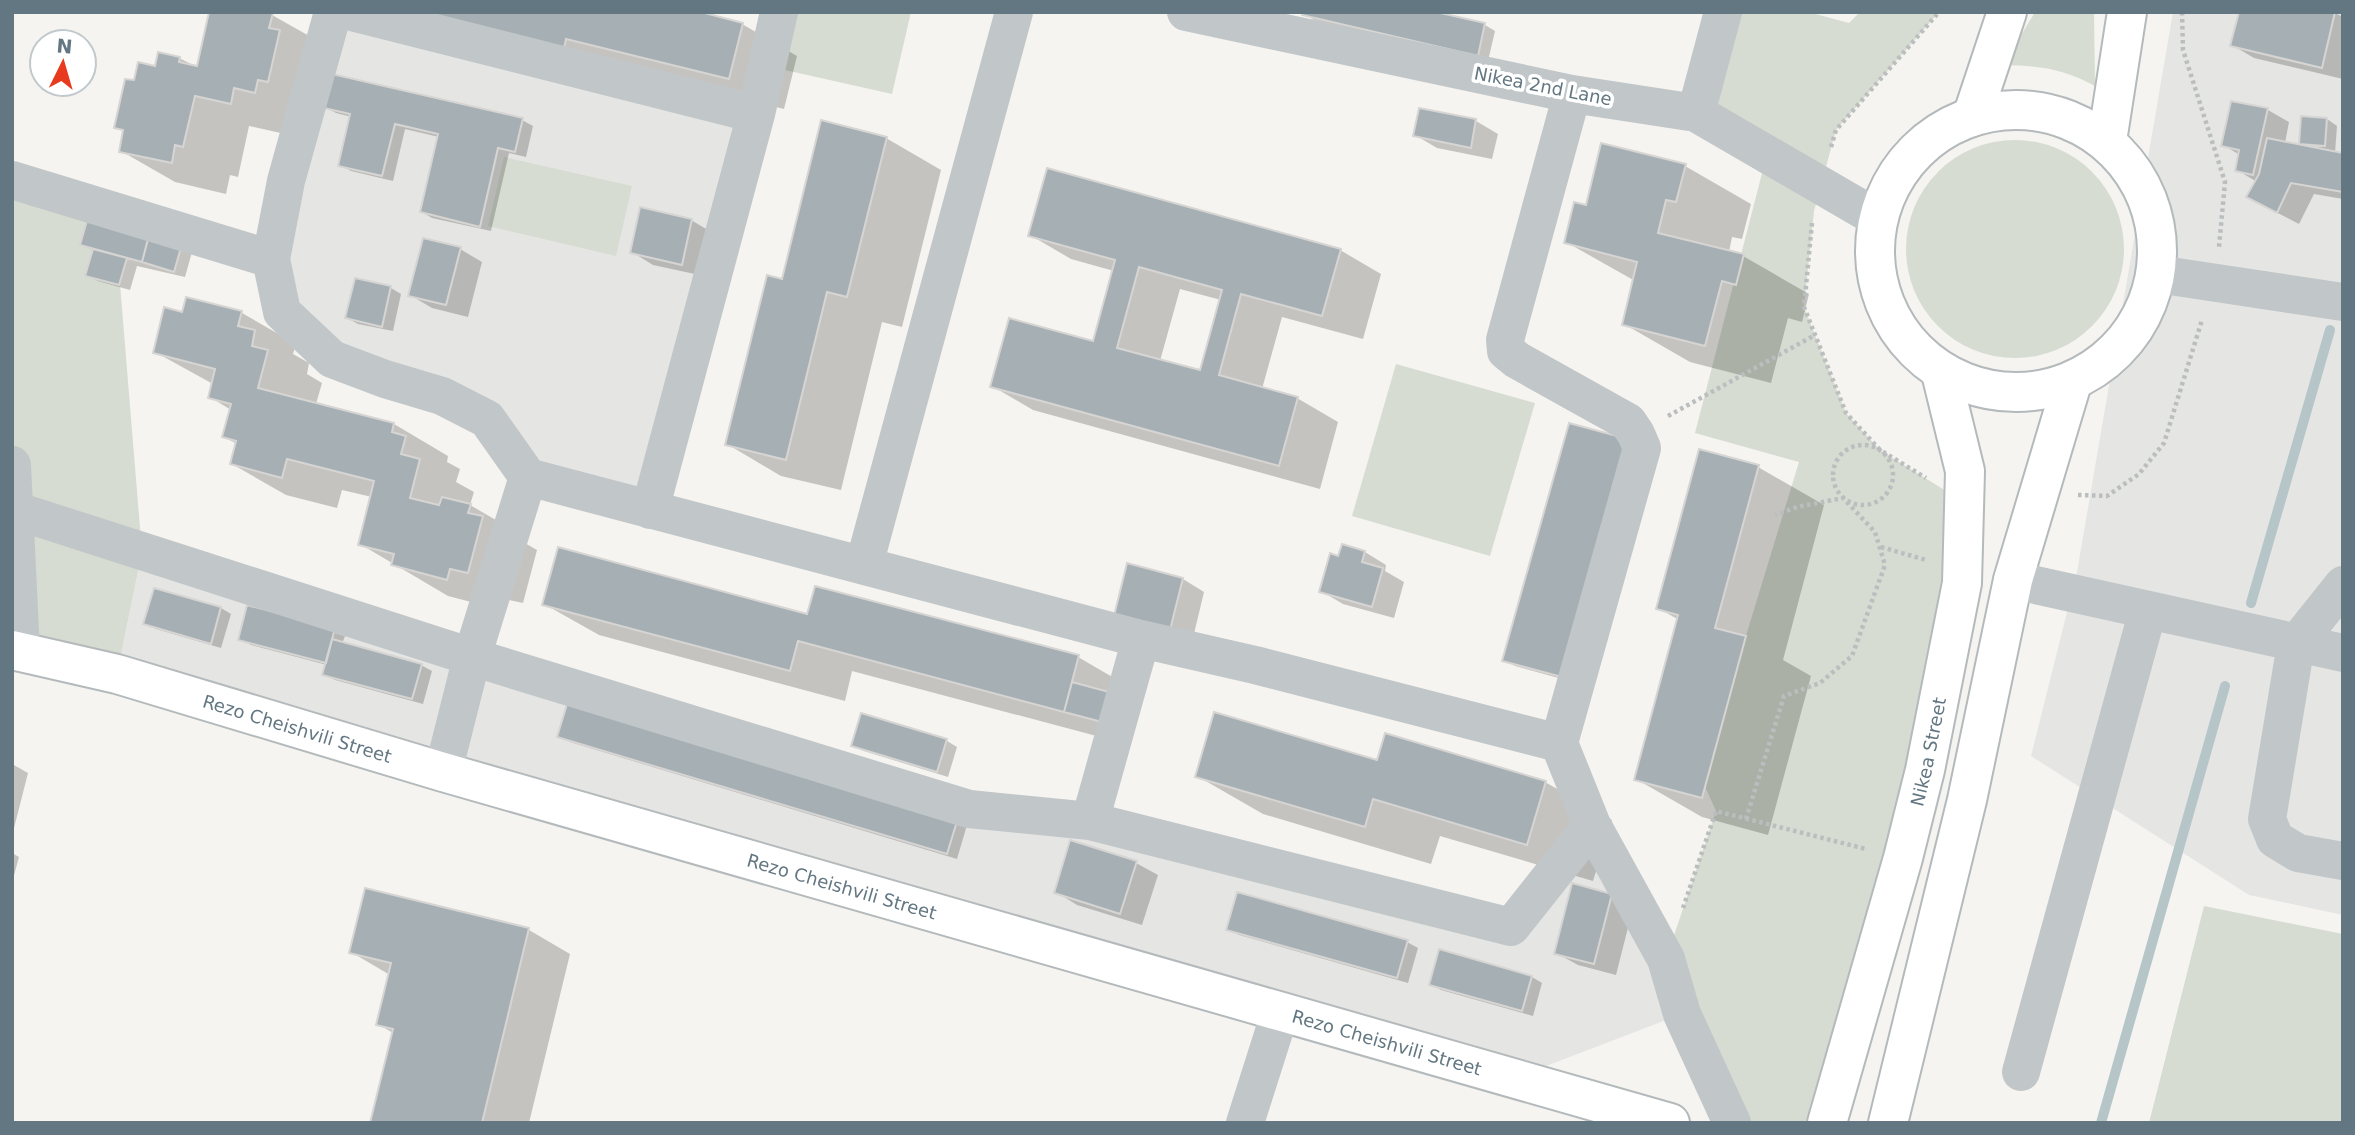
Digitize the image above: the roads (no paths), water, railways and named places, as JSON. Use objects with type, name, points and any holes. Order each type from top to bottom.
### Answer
[{"type":"main road","points":[[1972,117],[2007,12]]},
{"type":"main road","points":[[2106,141],[2127,12]]},
{"type":"main road","points":[[2015,108],[2064,117],[2106,141],[2139,179],[2156,225],[2157,274],[2141,321],[2109,359],[2071,383],[2027,393],[1983,390],[1941,373],[1907,344],[1883,306],[1873,262],[1877,218],[1894,176],[1924,142],[1972,117],[2015,108]]},
{"type":"main road","name":"Nikea Street","points":[[1827,1123],[1903,858],[1925,770],[1962,583],[1965,471],[1941,373]]},
{"type":"main road","points":[[1888,1123],[1967,800],[2013,580],[2071,383]]},
{"type":"main road","name":"Rezo Cheishvili Street","points":[[17,651],[117,674],[443,772],[1670,1123]]},
{"type":"street","points":[[333,12],[286,181],[271,259],[282,312],[332,359],[442,396],[487,419],[528,477],[1141,639],[1255,665],[1559,743]]},
{"type":"street","points":[[352,12],[756,114]]},
{"type":"street","points":[[650,510],[756,114],[779,12]]},
{"type":"street","points":[[864,565],[1014,12]]},
{"type":"street","name":"Nikea 2nd Lane","points":[[1186,12],[1246,18],[1572,93],[1696,113],[1877,218]]},
{"type":"street","points":[[1696,113],[1723,12]]},
{"type":"street","points":[[1572,93],[1505,340],[1506,351],[1517,360],[1628,422],[1642,448],[1559,743],[1592,825],[1667,959],[1682,1014],[1732,1123]]},
{"type":"street","points":[[12,180],[271,259]]},
{"type":"street","points":[[2157,274],[2343,302]]},
{"type":"street","points":[[12,465],[17,651]]},
{"type":"street","points":[[443,772],[472,657],[528,477]]},
{"type":"street","points":[[15,510],[472,657],[969,809],[1090,821],[1511,927],[1592,825]]},
{"type":"street","points":[[2013,580],[2343,653]]},
{"type":"street","points":[[2343,585],[2296,644],[2267,819],[2275,839],[2298,853],[2343,861]]},
{"type":"street","points":[[2021,1072],[2148,610]]},
{"type":"street","points":[[1090,821],[1141,639]]},
{"type":"street","points":[[1245,1123],[1280,1013]]},
{"type":"waterway","points":[[2251,603],[2330,330]]},
{"type":"waterway","points":[[2101,1123],[2225,686]]}]
